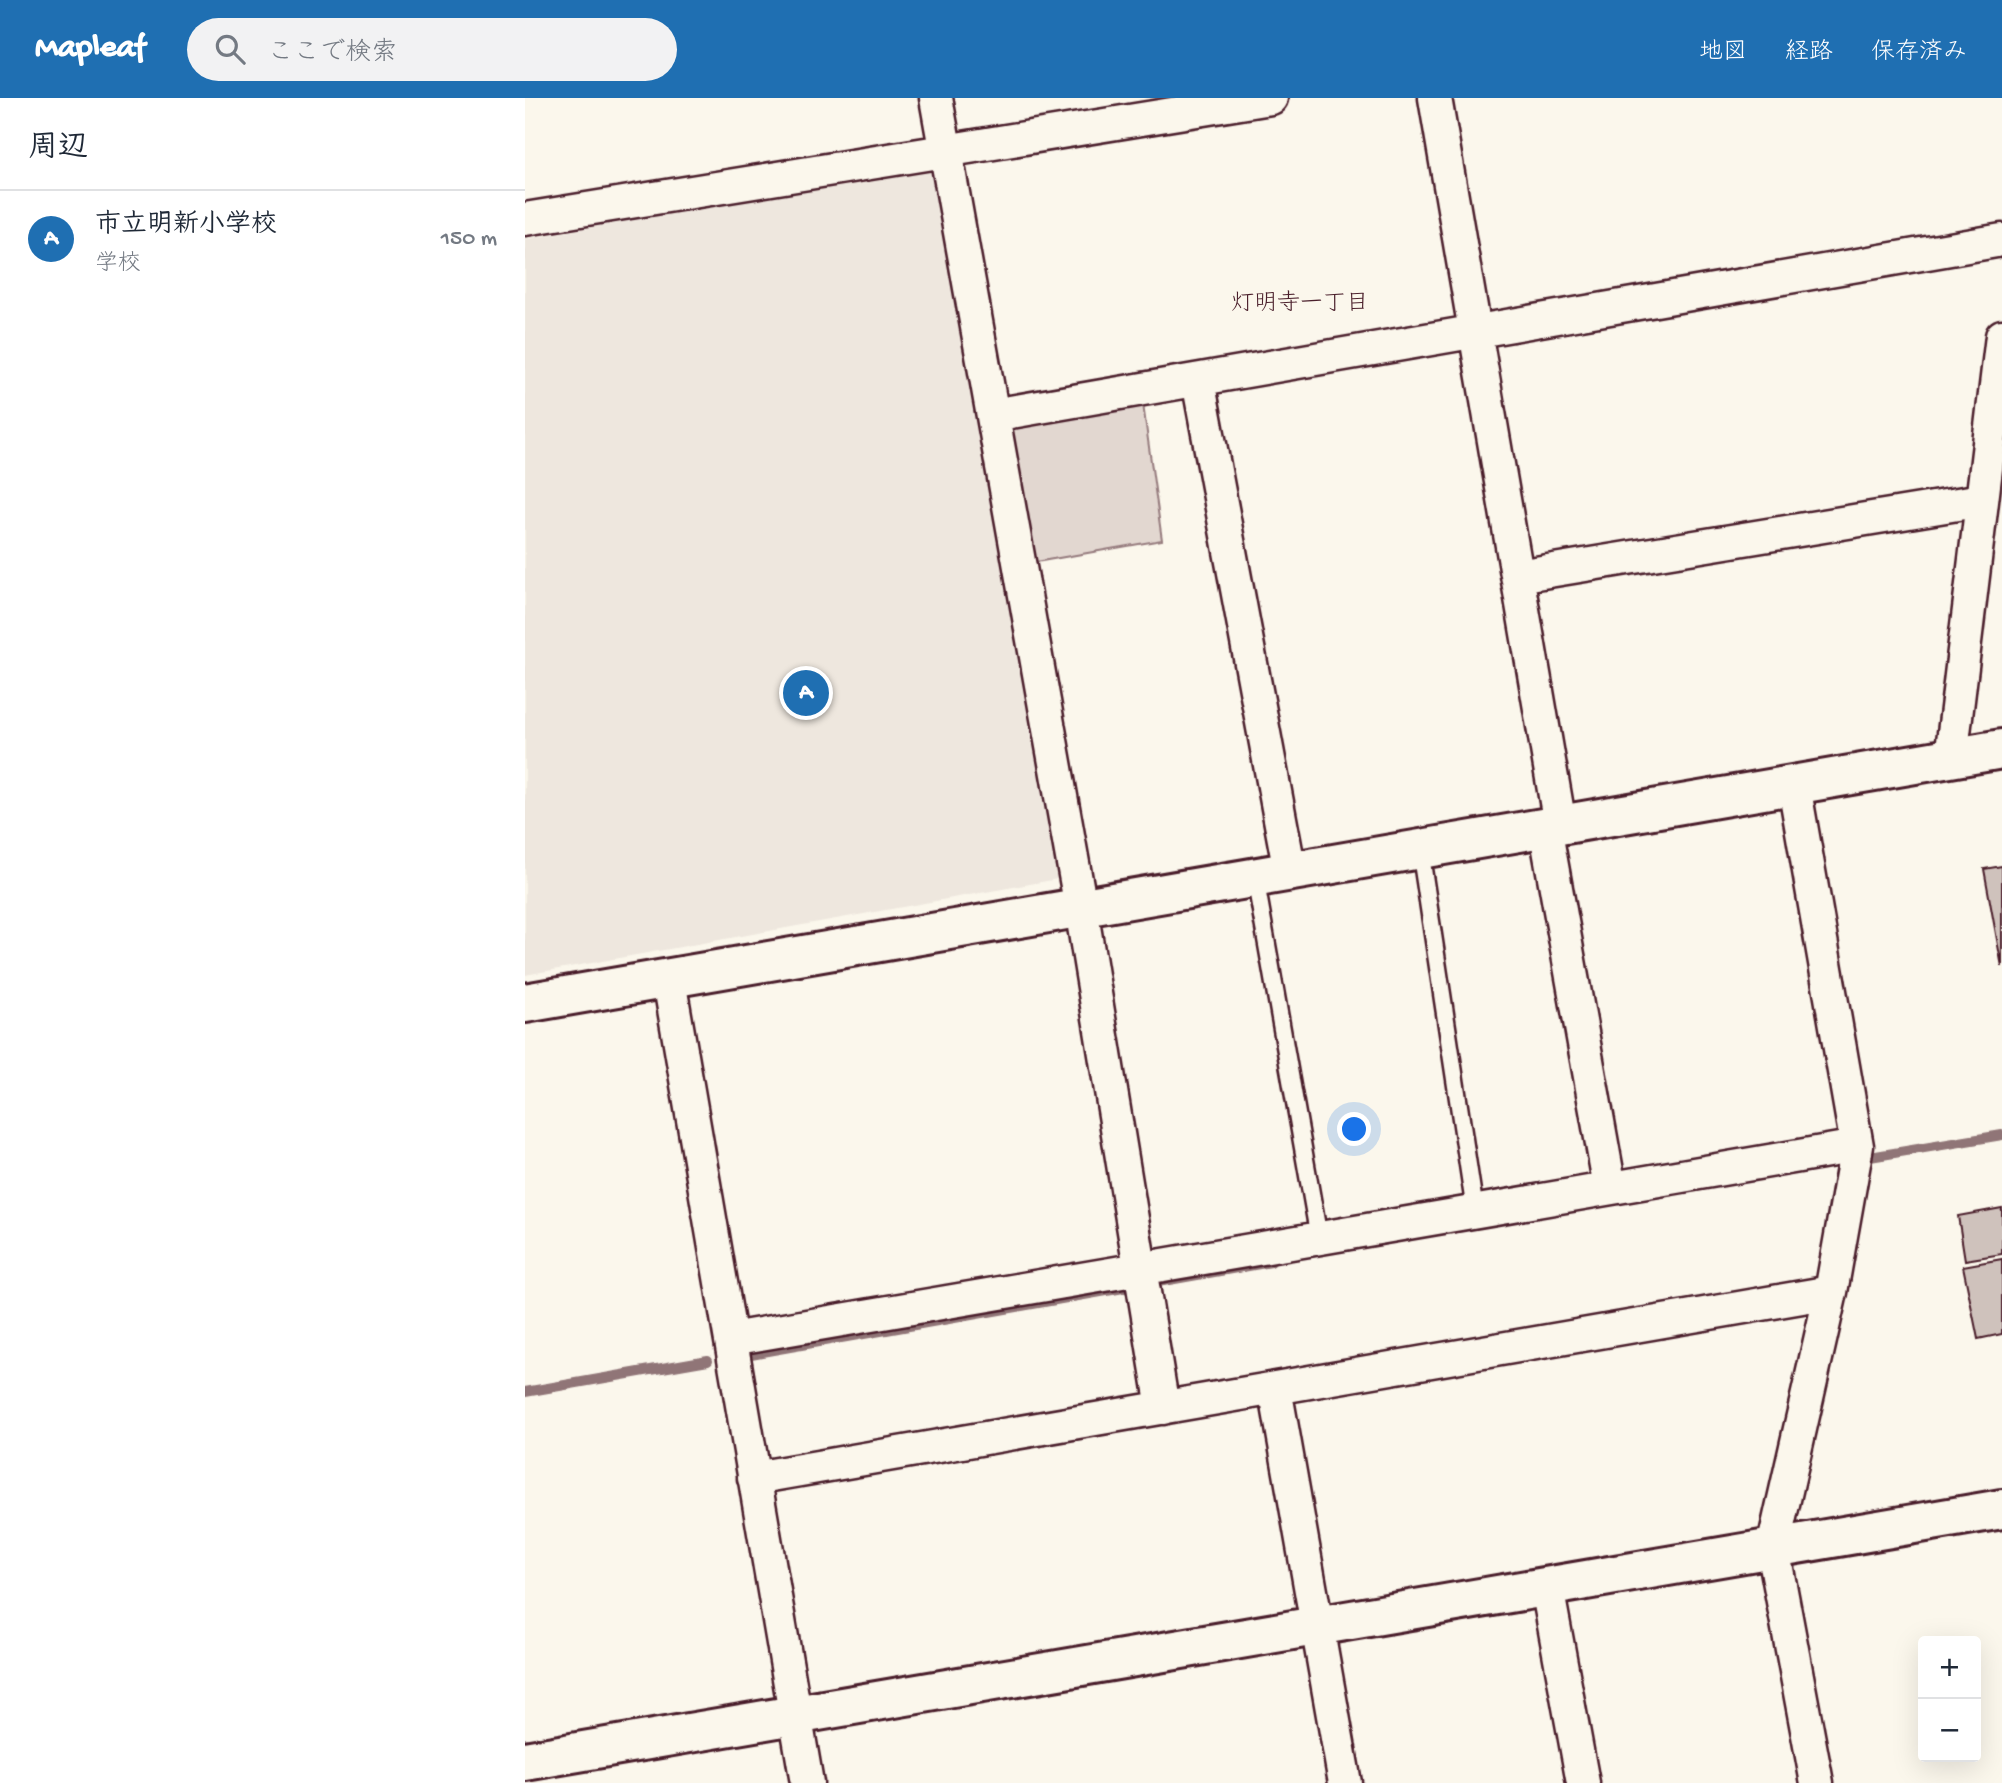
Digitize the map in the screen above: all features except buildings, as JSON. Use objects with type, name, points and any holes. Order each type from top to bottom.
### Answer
[{"type":"street","points":[[936,98],[1081,908],[1163,1408]]},
{"type":"street","points":[[525,219],[1271,98]]},
{"type":"street","points":[[1435,98],[1518,576],[1553,826],[1611,1188]]},
{"type":"street","points":[[993,415],[2002,240]]},
{"type":"street","points":[[1951,758],[2002,336]]},
{"type":"street","points":[[1198,380],[1272,874]]},
{"type":"street","points":[[1518,576],[1982,500]]},
{"type":"street","points":[[525,1003],[2002,749]]},
{"type":"street","points":[[1794,785],[1857,1146],[1831,1292],[1773,1548],[1817,1783]]},
{"type":"street","points":[[669,980],[807,1783]]},
{"type":"street","points":[[731,1339],[1857,1146]]},
{"type":"street","points":[[754,1478],[1831,1292]]},
{"type":"street","points":[[1275,1388],[1345,1783]]},
{"type":"street","points":[[527,1763],[2002,1509]]},
{"type":"street","points":[[1547,1587],[1583,1783]]},
{"type":"lane","points":[[1420,849],[1475,1211]]},
{"type":"lane","points":[[1272,874],[1319,1238]]},
{"type":"shaded area","points":[[939,167],[1063,878],[525,975],[525,239]]},
{"type":"shaded area","points":[[1141,390],[1162,540],[1030,563],[993,415]]},
{"type":"waterway","points":[[1858,1159],[2002,1135]]},
{"type":"waterway","points":[[751,1354],[1271,1262]]},
{"type":"waterway","points":[[525,1392],[708,1360]]},
{"type":"place","name":"市立明新小学校","points":[[806,693]]},
{"type":"district","name":"灯明寺一丁目","points":[[1300,304]]}]
